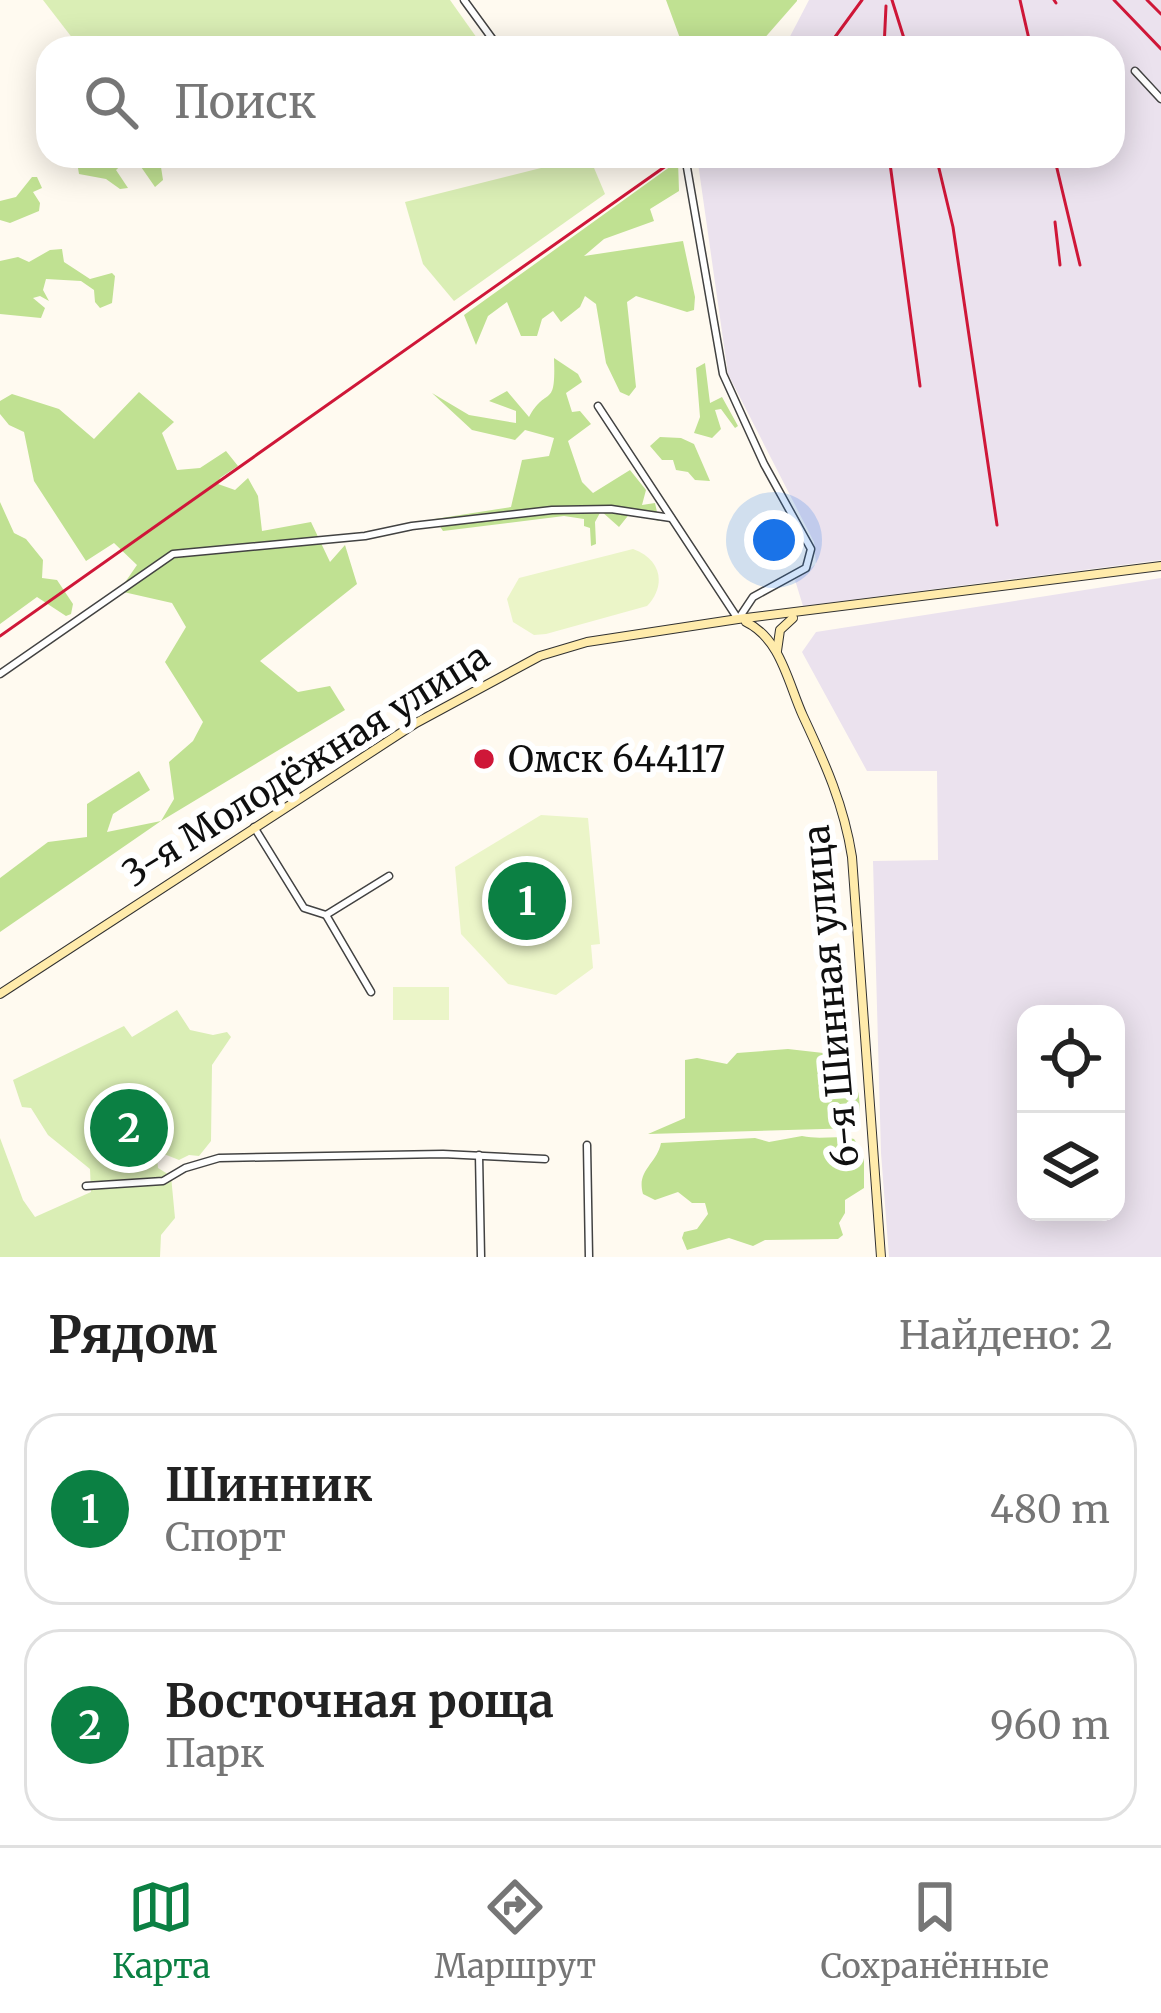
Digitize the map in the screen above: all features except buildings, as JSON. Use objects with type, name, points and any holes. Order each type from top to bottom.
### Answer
[{"type":"main road","name":"3-я Молодёжная улица","points":[[0,994],[416,723],[518,664],[586,642],[1161,566]]},
{"type":"main road","points":[[777,652],[779,630],[802,614]]},
{"type":"main road","name":"6-я Шинная улица","points":[[738,620],[759,629],[777,652],[832,775],[848,833],[881,1257]]},
{"type":"street","points":[[464,0],[490,36]]},
{"type":"street","points":[[1135,71],[1161,100]]},
{"type":"street","points":[[598,406],[738,620],[753,597],[806,568],[811,549],[722,374],[687,168]]},
{"type":"street","points":[[0,674],[173,554],[365,536],[551,510],[610,509],[670,518]]},
{"type":"street","points":[[254,827],[304,908],[326,915],[371,992]]},
{"type":"street","points":[[326,915],[389,876]]},
{"type":"street","points":[[587,1145],[589,1257]]},
{"type":"street","points":[[479,1153],[481,1257]]},
{"type":"street","points":[[86,1186],[163,1181],[185,1168],[219,1158],[479,1153],[544,1159]]},
{"type":"shaded area","points":[[809,0],[1161,0],[1161,560],[803,606],[795,580],[816,564],[814,542],[728,374],[699,168],[1125,168],[1125,36],[790,36]]},
{"type":"shaded area","points":[[1161,578],[1161,1257],[889,1257],[881,1153],[873,861],[938,860],[937,771],[867,771],[802,652],[816,632]]},
{"type":"green space","points":[[43,0],[450,0],[476,36],[71,36]]},
{"type":"green space","points":[[666,0],[797,0],[766,36],[679,36]]},
{"type":"green space","points":[[78,168],[118,168],[128,188],[120,189],[106,179],[79,174]]},
{"type":"green space","points":[[142,168],[161,168],[163,180],[155,187]]},
{"type":"green space","points":[[541,168],[594,168],[605,194],[454,301],[423,264],[405,202]]},
{"type":"green space","points":[[668,168],[678,168],[679,191],[650,209],[654,221],[604,239],[584,256],[683,241],[694,310],[636,296],[627,302],[636,387],[629,396],[620,392],[606,363],[596,304],[585,296],[580,307],[561,322],[553,311],[542,319],[537,336],[521,336],[507,302],[488,316],[476,345],[464,315]]},
{"type":"green space","points":[[37,177],[42,188],[33,192],[39,211],[10,223],[0,220],[0,201],[16,197]]},
{"type":"green space","points":[[62,249],[64,262],[90,279],[115,276],[112,303],[100,308],[94,290],[81,281],[46,279],[43,290],[49,301],[33,298],[45,308],[41,318],[0,314],[0,261],[18,257],[29,262]]},
{"type":"green space","points":[[554,358],[582,382],[566,393],[572,412],[580,411],[591,424],[568,441],[582,482],[593,493],[630,470],[646,490],[642,505],[655,503],[659,521],[631,512],[619,527],[601,511],[595,522],[596,544],[591,546],[584,519],[564,516],[443,531],[435,519],[511,507],[522,460],[549,456],[554,438],[525,430],[515,440],[472,430],[432,393],[469,415],[516,423],[516,411],[489,401],[507,391],[529,417],[552,391]]},
{"type":"green space","points":[[705,363],[710,403],[722,397],[738,426],[721,409],[715,410],[721,429],[712,438],[694,433],[700,417],[696,368]]},
{"type":"green space","points":[[139,392],[174,422],[162,433],[177,470],[200,468],[226,451],[238,466],[218,484],[235,490],[248,478],[258,496],[262,531],[311,522],[330,562],[345,545],[357,584],[260,661],[298,692],[330,686],[345,710],[161,821],[174,799],[169,762],[193,741],[203,722],[165,662],[186,627],[172,603],[119,591],[137,565],[114,543],[86,561],[34,481],[24,432],[0,414],[0,401],[12,394],[59,409],[94,439]]},
{"type":"green space","points":[[660,437],[694,444],[710,481],[695,480],[688,472],[676,470],[673,460],[662,460],[650,446]]},
{"type":"green space","points":[[0,502],[14,533],[26,539],[43,560],[42,578],[57,580],[73,604],[71,614],[66,616],[37,597],[0,624]]},
{"type":"green space","points":[[633,549],[650,559],[658,573],[657,590],[647,606],[546,634],[534,635],[513,622],[507,599],[519,578]]},
{"type":"green space","points":[[139,771],[150,790],[113,814],[107,832],[161,821],[0,932],[0,878],[48,842],[87,837],[87,804]]},
{"type":"green space","points":[[541,815],[588,818],[600,944],[591,945],[593,968],[556,995],[508,984],[461,934],[455,867]]},
{"type":"green space","points":[[393,987],[449,987],[449,1020],[393,1020]]},
{"type":"green space","points":[[177,1010],[190,1030],[213,1035],[227,1032],[231,1037],[212,1065],[211,1141],[199,1156],[179,1160],[164,1154],[157,1158],[158,1168],[171,1176],[175,1218],[161,1235],[160,1257],[0,1257],[0,1138],[23,1200],[35,1217],[91,1192],[90,1169],[48,1135],[31,1108],[22,1107],[13,1080],[124,1026],[132,1037]]},
{"type":"green space","points":[[788,1049],[841,1055],[859,1095],[858,1128],[648,1134],[685,1118],[685,1060],[727,1064],[737,1053]]},
{"type":"green space","points":[[802,1136],[854,1139],[864,1155],[864,1188],[845,1200],[839,1223],[843,1235],[838,1239],[765,1240],[753,1246],[729,1238],[687,1250],[684,1232],[697,1229],[708,1214],[705,1203],[692,1203],[678,1192],[655,1200],[643,1194],[642,1179],[661,1143],[755,1138],[769,1142]]},
{"type":"railway","points":[[836,36],[862,0]]},
{"type":"railway","points":[[892,0],[903,36]]},
{"type":"railway","points":[[1020,0],[1028,36]]},
{"type":"railway","points":[[1114,0],[1161,49]]},
{"type":"railway","points":[[1147,0],[1161,14]]},
{"type":"railway","points":[[885,36],[886,6]]},
{"type":"railway","points":[[0,636],[663,168]]},
{"type":"railway","points":[[891,168],[920,386]]},
{"type":"railway","points":[[939,168],[953,227],[997,525]]},
{"type":"railway","points":[[1057,168],[1080,265]]},
{"type":"railway","points":[[1055,222],[1060,265]]},
{"type":"place","name":"Омск 644117","points":[[484,759]]},
{"type":"place","name":"Шинник","points":[[527,901]]},
{"type":"place","name":"Восточная роща","points":[[129,1128]]}]
